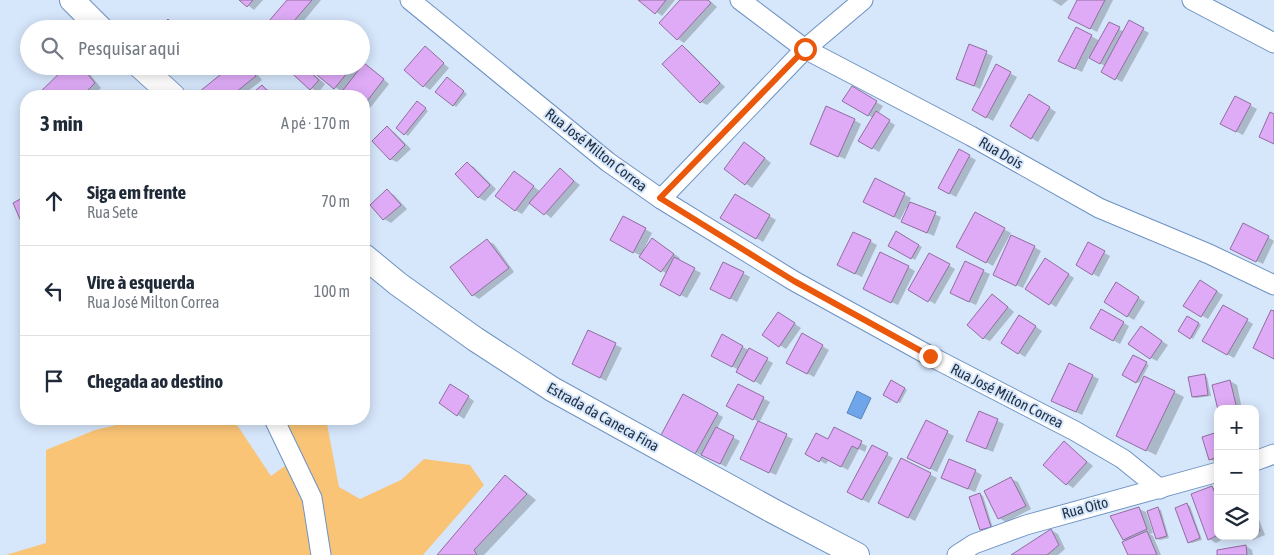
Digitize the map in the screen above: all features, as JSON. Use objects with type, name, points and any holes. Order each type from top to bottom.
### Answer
[{"type":"street","points":[[72,0],[93,20]]},
{"type":"street","name":"Rua José Milton Correa","points":[[410,0],[608,162],[660,198],[794,281],[930,356],[1076,431],[1123,459],[1160,489]]},
{"type":"street","name":"Rua Dois","points":[[740,0],[805,49],[971,136],[1098,208],[1209,254],[1274,285]]},
{"type":"street","points":[[660,198],[805,49],[863,0]]},
{"type":"street","points":[[1197,1],[1274,43]]},
{"type":"street","points":[[149,75],[163,90]]},
{"type":"street","name":"Estrada da Caneca Fina","points":[[370,261],[398,284],[475,339],[552,389],[773,511],[857,555]]},
{"type":"street","points":[[277,425],[312,498],[321,555]]},
{"type":"street","points":[[1259,460],[1274,454]]},
{"type":"street","name":"Rua Oito","points":[[957,555],[974,544],[1026,524],[1214,473]]},
{"type":"shaded area","points":[[116,425],[237,425],[271,476],[289,463],[274,425],[327,425],[339,487],[360,499],[401,480],[424,459],[470,465],[484,485],[423,555],[6,555],[46,543],[46,450],[95,430]]},
{"type":"water","points":[[857,391],[871,398],[861,419],[847,413]]},
{"type":"building","points":[[239,0],[253,0],[247,7]]},
{"type":"building","points":[[287,0],[312,0],[295,20],[270,20]]},
{"type":"building","points":[[638,0],[666,0],[655,14]]},
{"type":"building","points":[[680,0],[708,0],[711,3],[677,40],[659,23]]},
{"type":"building","points":[[1077,0],[1105,0],[1090,29],[1068,18]]},
{"type":"building","points":[[1129,20],[1144,28],[1115,80],[1101,72]]},
{"type":"building","points":[[1109,22],[1120,27],[1100,64],[1089,58]]},
{"type":"building","points":[[1076,27],[1092,35],[1075,69],[1058,61]]},
{"type":"building","points":[[969,44],[987,51],[974,86],[956,79]]},
{"type":"building","points":[[682,45],[720,83],[700,103],[662,64]]},
{"type":"building","points":[[425,46],[444,63],[423,87],[404,70]]},
{"type":"building","points":[[996,64],[1011,72],[986,118],[972,110]]},
{"type":"building","points":[[370,68],[384,79],[370,97],[370,90],[343,90],[355,75],[370,75]]},
{"type":"building","points":[[58,75],[88,75],[95,83],[88,90],[42,90]]},
{"type":"building","points":[[220,75],[256,76],[238,90],[201,90]]},
{"type":"building","points":[[294,75],[313,75],[319,80],[310,90]]},
{"type":"building","points":[[317,75],[345,75],[334,89]]},
{"type":"building","points":[[447,77],[464,91],[453,106],[435,92]]},
{"type":"building","points":[[262,85],[267,90],[256,90]]},
{"type":"building","points":[[852,86],[877,101],[868,116],[842,101]]},
{"type":"building","points":[[1029,94],[1050,107],[1031,139],[1010,126]]},
{"type":"building","points":[[1235,96],[1251,104],[1236,132],[1220,124]]},
{"type":"building","points":[[417,101],[426,108],[404,135],[396,128]]},
{"type":"building","points":[[826,106],[855,119],[838,157],[810,144]]},
{"type":"building","points":[[876,111],[890,120],[872,149],[858,141]]},
{"type":"building","points":[[1270,112],[1274,114],[1274,144],[1259,137]]},
{"type":"building","points":[[387,126],[405,145],[390,160],[372,141]]},
{"type":"building","points":[[744,142],[765,158],[745,185],[724,169]]},
{"type":"building","points":[[959,149],[970,155],[949,194],[938,188]]},
{"type":"building","points":[[467,162],[490,185],[478,198],[455,174]]},
{"type":"building","points":[[560,168],[574,181],[544,215],[529,203]]},
{"type":"building","points":[[514,171],[534,186],[515,211],[495,196]]},
{"type":"building","points":[[875,178],[905,193],[894,217],[863,202]]},
{"type":"building","points":[[387,189],[401,205],[383,220],[370,205]]},
{"type":"building","points":[[735,194],[770,215],[756,239],[720,218]]},
{"type":"building","points":[[20,199],[20,219],[13,203]]},
{"type":"building","points":[[910,202],[936,212],[927,233],[901,222]]},
{"type":"building","points":[[975,212],[1005,228],[986,263],[956,247]]},
{"type":"building","points":[[623,216],[646,228],[633,253],[610,240]]},
{"type":"building","points":[[1243,223],[1269,236],[1256,262],[1230,249]]},
{"type":"building","points":[[896,231],[919,245],[911,259],[888,246]]},
{"type":"building","points":[[853,232],[871,240],[855,274],[837,265]]},
{"type":"building","points":[[1011,235],[1035,246],[1016,286],[993,275]]},
{"type":"building","points":[[652,238],[674,254],[661,272],[639,257]]},
{"type":"building","points":[[487,239],[509,268],[472,296],[450,267]]},
{"type":"building","points":[[1088,242],[1105,251],[1092,275],[1076,265]]},
{"type":"building","points":[[880,252],[909,266],[891,303],[863,289]]},
{"type":"building","points":[[929,253],[950,264],[928,302],[908,290]]},
{"type":"building","points":[[674,257],[695,268],[680,296],[660,285]]},
{"type":"building","points":[[1045,258],[1069,274],[1049,305],[1025,289]]},
{"type":"building","points":[[965,261],[984,270],[969,302],[950,293]]},
{"type":"building","points":[[723,262],[744,272],[730,299],[710,289]]},
{"type":"building","points":[[1200,280],[1217,291],[1201,317],[1183,306]]},
{"type":"building","points":[[1116,282],[1139,297],[1127,317],[1104,302]]},
{"type":"building","points":[[992,294],[1008,307],[983,339],[967,325]]},
{"type":"building","points":[[1223,305],[1248,319],[1227,355],[1202,341]]},
{"type":"building","points":[[1101,309],[1124,322],[1113,341],[1090,328]]},
{"type":"building","points":[[1271,310],[1274,311],[1274,359],[1253,348]]},
{"type":"building","points":[[778,312],[795,323],[779,347],[762,335]]},
{"type":"building","points":[[1019,315],[1036,326],[1018,354],[1001,343]]},
{"type":"building","points":[[1187,316],[1199,323],[1190,339],[1178,331]]},
{"type":"building","points":[[1141,326],[1162,341],[1150,359],[1128,344]]},
{"type":"building","points":[[588,330],[616,343],[600,378],[572,364]]},
{"type":"building","points":[[802,333],[823,345],[807,374],[786,363]]},
{"type":"building","points":[[722,334],[743,346],[732,367],[711,356]]},
{"type":"building","points":[[749,348],[768,358],[754,382],[736,372]]},
{"type":"building","points":[[1133,355],[1147,362],[1136,383],[1122,375]]},
{"type":"building","points":[[1069,363],[1093,375],[1076,412],[1051,401]]},
{"type":"building","points":[[1205,374],[1208,395],[1192,397],[1188,377]]},
{"type":"building","points":[[1144,376],[1175,391],[1146,451],[1116,436]]},
{"type":"building","points":[[891,380],[905,388],[897,403],[883,395]]},
{"type":"building","points":[[1230,380],[1236,405],[1217,405],[1212,385]]},
{"type":"building","points":[[450,384],[469,396],[457,416],[439,403]]},
{"type":"building","points":[[738,384],[764,397],[753,420],[726,406]]},
{"type":"building","points":[[683,394],[718,413],[695,454],[661,435]]},
{"type":"building","points":[[979,411],[998,419],[986,449],[966,441]]},
{"type":"building","points":[[926,420],[948,431],[930,469],[907,458]]},
{"type":"building","points":[[758,421],[787,434],[769,473],[740,459]]},
{"type":"building","points":[[716,427],[734,436],[720,464],[701,455]]},
{"type":"building","points":[[834,427],[862,441],[858,449],[852,446],[841,467],[822,457],[819,462],[805,454],[816,433],[828,439]]},
{"type":"building","points":[[1214,433],[1214,458],[1209,460],[1202,437]]},
{"type":"building","points":[[1064,441],[1087,462],[1066,485],[1043,465]]},
{"type":"building","points":[[872,445],[888,453],[862,500],[847,492]]},
{"type":"building","points":[[901,458],[931,473],[908,518],[878,503]]},
{"type":"building","points":[[949,459],[976,470],[968,489],[941,478]]},
{"type":"building","points":[[505,475],[527,494],[474,550],[477,555],[437,555]]},
{"type":"building","points":[[1011,477],[1026,506],[998,519],[984,491]]},
{"type":"building","points":[[1212,486],[1214,491],[1214,537],[1208,540],[1191,494]]},
{"type":"building","points":[[980,493],[991,527],[980,530],[969,497]]},
{"type":"building","points":[[1187,503],[1200,538],[1188,543],[1175,508]]},
{"type":"building","points":[[1139,507],[1147,529],[1123,540],[1110,516]]},
{"type":"building","points":[[1158,507],[1167,536],[1156,539],[1147,511]]},
{"type":"building","points":[[1051,529],[1059,545],[1047,555],[1011,555]]},
{"type":"building","points":[[1147,531],[1157,555],[1128,555],[1122,542]]},
{"type":"building","points":[[1246,545],[1247,555],[1217,555],[1217,550]]},
{"type":"route","points":[[805,49],[660,198],[794,281],[930,356]]}]
